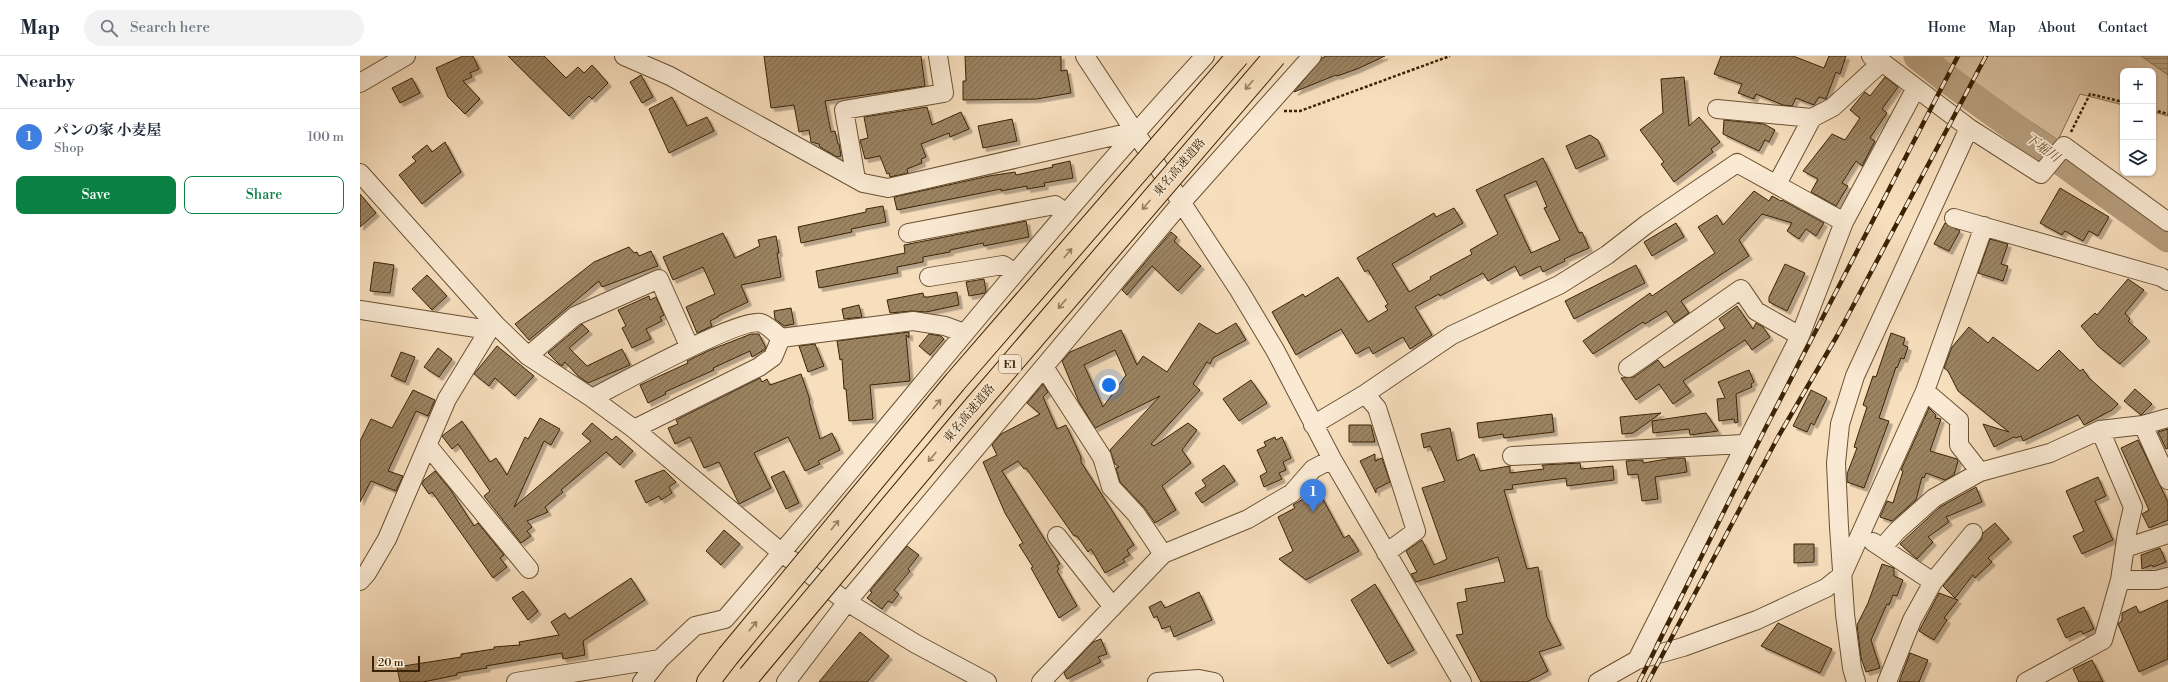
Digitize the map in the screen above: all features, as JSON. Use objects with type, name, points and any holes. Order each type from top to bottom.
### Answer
[{"type":"highway","name":"E1","points":[[708,682],[945,394],[1238,56]]},
{"type":"highway","name":"東名高速道路","points":[[747,679],[969,413],[1275,56]]},
{"type":"street","points":[[360,83],[406,56]]},
{"type":"street","points":[[624,56],[670,76],[863,183],[888,188],[1136,131]]},
{"type":"street","points":[[856,179],[844,110],[944,93],[938,56]]},
{"type":"street","points":[[1085,56],[1136,131],[1263,330],[1313,425],[1458,681]]},
{"type":"street","points":[[642,682],[660,659],[695,626],[725,619],[1066,213],[1136,131],[1205,56]]},
{"type":"street","points":[[786,682],[847,602],[1181,203],[1312,56]]},
{"type":"street","points":[[1717,109],[1812,118],[1833,107],[1877,59],[1969,128],[2041,174],[2063,147],[2168,222]]},
{"type":"street","points":[[1637,660],[1744,444],[1800,336],[1844,222],[1916,88]]},
{"type":"street","points":[[1777,184],[1812,118]]},
{"type":"street","points":[[1856,682],[1848,637],[1842,575],[1836,463],[1840,424],[1855,376],[1969,128]]},
{"type":"street","points":[[1313,425],[1365,394],[1452,335],[1559,285],[1607,255],[1647,224],[1737,163],[1844,222]]},
{"type":"street","points":[[360,173],[492,328],[528,356],[592,398],[634,429],[782,553],[847,602],[916,644],[987,682]]},
{"type":"street","points":[[908,233],[1055,205],[1066,213]]},
{"type":"street","points":[[1954,218],[2154,275],[2168,281]]},
{"type":"street","points":[[1598,682],[1637,660],[1683,647],[1757,620],[1826,588],[1842,575],[1925,391],[1984,226]]},
{"type":"street","points":[[928,277],[1003,265],[1015,273]]},
{"type":"street","points":[[528,356],[575,316],[659,278],[690,348]]},
{"type":"street","points":[[1628,368],[1741,289],[1756,310],[1800,336]]},
{"type":"street","points":[[360,310],[492,328]]},
{"type":"street","points":[[592,398],[690,348],[747,324],[761,323],[781,338],[913,321],[945,326],[964,333]]},
{"type":"street","points":[[360,581],[367,573],[387,539],[447,399],[492,328]]},
{"type":"street","points":[[634,429],[758,367],[773,357],[781,338]]},
{"type":"street","points":[[1044,367],[1102,457],[1111,487],[1136,514],[1163,554]]},
{"type":"street","points":[[1925,391],[1959,420],[1959,445],[1980,472]]},
{"type":"street","points":[[1365,394],[1377,408],[1416,531],[1386,553]]},
{"type":"street","points":[[1882,548],[1897,531],[1934,498],[1980,472],[2050,454],[2100,430],[2144,425],[2168,418]]},
{"type":"street","points":[[2144,425],[2168,480]]},
{"type":"street","points":[[2026,682],[2103,640],[2120,580],[2134,506],[2100,430]]},
{"type":"street","points":[[1512,456],[1744,444]]},
{"type":"street","points":[[428,446],[529,569]]},
{"type":"street","points":[[1041,682],[1163,554],[1248,519],[1292,492],[1314,469],[1332,459]]},
{"type":"street","points":[[1861,533],[1933,582]]},
{"type":"street","points":[[1887,682],[1912,620],[1933,582],[1973,533]]},
{"type":"street","points":[[2125,548],[2168,534]]},
{"type":"street","points":[[1057,536],[1113,607]]},
{"type":"street","points":[[2120,580],[2157,580],[2168,577]]},
{"type":"street","points":[[516,682],[660,659]]},
{"type":"street","points":[[1157,682],[1199,679],[1214,682]]},
{"type":"path","points":[[1261,113],[1300,111],[1450,56]]},
{"type":"path","points":[[2063,147],[2090,94],[2120,101]]},
{"type":"path","points":[[2156,111],[2168,114]]},
{"type":"shaded area","points":[[1933,56],[2142,56],[2168,73],[2168,116],[2156,113],[2156,68],[2120,68],[2120,104],[2080,94],[2058,140]]},
{"type":"shaded area","points":[[2141,56],[2168,56],[2168,75]]},
{"type":"building","points":[[463,56],[473,56],[479,69],[470,73],[472,77],[463,81],[480,99],[465,114],[448,97],[436,68]]},
{"type":"building","points":[[508,56],[544,56],[566,78],[578,67],[584,73],[592,65],[608,83],[592,99],[589,96],[569,116]]},
{"type":"building","points":[[764,56],[921,56],[925,86],[825,101],[831,132],[835,131],[839,144],[841,156],[837,157],[820,147],[819,144],[811,142],[809,130],[799,132],[794,105],[771,108]]},
{"type":"building","points":[[965,56],[1061,56],[1061,71],[1067,70],[1071,93],[1037,99],[963,100],[963,81],[966,81]]},
{"type":"building","points":[[1326,56],[1385,56],[1357,69],[1337,76],[1336,75],[1294,92],[1322,58]]},
{"type":"building","points":[[1721,56],[1793,56],[1824,68],[1829,56],[1846,56],[1840,74],[1836,72],[1826,99],[1819,97],[1814,105],[1796,98],[1792,106],[1783,105],[1756,94],[1754,99],[1738,93],[1742,84],[1714,74]]},
{"type":"building","points":[[641,75],[653,97],[642,103],[630,82]]},
{"type":"building","points":[[1684,77],[1689,126],[1699,117],[1720,142],[1711,149],[1713,152],[1674,182],[1661,164],[1664,162],[1640,130],[1663,113],[1661,79]]},
{"type":"building","points":[[1885,77],[1898,87],[1882,109],[1887,113],[1870,138],[1875,141],[1862,166],[1856,161],[1842,183],[1848,186],[1836,206],[1811,192],[1818,179],[1803,171],[1832,134],[1845,140],[1860,118],[1850,110],[1865,92],[1870,96]]},
{"type":"building","points":[[412,78],[420,93],[400,103],[392,88]]},
{"type":"building","points":[[672,97],[687,126],[707,117],[714,131],[669,153],[649,109]]},
{"type":"building","points":[[927,107],[932,125],[961,112],[969,129],[950,137],[949,133],[921,144],[926,157],[921,159],[922,163],[907,169],[908,173],[890,177],[889,173],[887,174],[880,156],[865,159],[860,140],[868,138],[864,117]]},
{"type":"building","points":[[1012,119],[1017,141],[983,148],[978,126]]},
{"type":"building","points":[[1724,120],[1764,124],[1775,130],[1769,142],[1765,140],[1759,151],[1723,134]]},
{"type":"building","points":[[1590,135],[1598,140],[1605,156],[1576,169],[1566,146]]},
{"type":"building","points":[[445,142],[461,172],[422,204],[399,175],[416,161],[412,157],[427,145],[432,152]]},
{"type":"building","points":[[1543,158],[1579,233],[1582,232],[1589,248],[1564,259],[1565,261],[1543,272],[1540,266],[1520,276],[1515,266],[1488,281],[1483,273],[1440,296],[1439,294],[1415,307],[1432,335],[1410,349],[1403,337],[1373,354],[1369,347],[1356,354],[1341,329],[1296,355],[1272,312],[1303,294],[1305,297],[1338,277],[1368,322],[1388,310],[1385,306],[1388,304],[1368,270],[1365,272],[1357,258],[1434,213],[1436,217],[1454,208],[1463,223],[1392,264],[1409,292],[1431,279],[1430,277],[1472,254],[1470,250],[1498,234],[1476,190]],"holes":[[[1536,181],[1547,207],[1544,208],[1560,240],[1531,253],[1504,195]]]},
{"type":"building","points":[[1070,161],[1073,178],[1044,183],[1045,186],[1027,189],[1027,186],[1001,191],[1001,189],[897,210],[894,197],[989,176],[1015,172],[1016,175],[1053,167],[1052,165]]},
{"type":"building","points":[[2060,188],[2109,217],[2098,236],[2089,231],[2083,241],[2065,231],[2062,235],[2040,223]]},
{"type":"building","points":[[1754,191],[1769,201],[1772,196],[1781,201],[1782,200],[1824,223],[1816,236],[1806,229],[1799,239],[1787,231],[1792,223],[1762,214],[1739,240],[1749,256],[1681,301],[1689,313],[1674,323],[1666,311],[1645,324],[1643,322],[1593,354],[1583,341],[1650,293],[1652,296],[1715,253],[1698,227],[1717,215],[1723,225]]},
{"type":"building","points":[[360,194],[376,213],[360,227]]},
{"type":"building","points":[[883,206],[886,222],[851,229],[852,232],[801,243],[798,227],[866,212],[866,209]]},
{"type":"building","points":[[1026,221],[1029,237],[984,246],[983,243],[950,250],[950,252],[923,257],[923,262],[897,267],[898,273],[819,288],[816,271],[905,253],[904,245]]},
{"type":"building","points":[[1676,223],[1684,237],[1652,256],[1644,242]]},
{"type":"building","points":[[1945,223],[1960,231],[1949,251],[1934,244]]},
{"type":"building","points":[[1171,232],[1177,237],[1174,241],[1201,266],[1178,291],[1152,266],[1127,295],[1122,290]]},
{"type":"building","points":[[723,233],[735,258],[760,246],[758,240],[776,236],[781,277],[741,285],[748,302],[718,316],[710,321],[712,326],[697,333],[686,307],[715,294],[703,267],[673,280],[663,257]]},
{"type":"building","points":[[1990,239],[2008,244],[2001,264],[2008,266],[2003,281],[1978,273]]},
{"type":"building","points":[[629,247],[634,253],[637,252],[639,256],[651,251],[658,266],[602,287],[599,281],[529,340],[515,324],[594,262]]},
{"type":"building","points":[[374,262],[394,265],[390,293],[370,291]]},
{"type":"building","points":[[1785,264],[1805,273],[1787,311],[1769,302],[1769,297]]},
{"type":"building","points":[[1636,265],[1645,283],[1574,319],[1565,301]]},
{"type":"building","points":[[427,275],[447,296],[432,310],[412,289]]},
{"type":"building","points":[[984,279],[985,293],[969,296],[966,282]]},
{"type":"building","points":[[2128,279],[2144,290],[2125,313],[2130,319],[2128,321],[2147,338],[2120,364],[2098,346],[2081,326],[2095,313],[2097,315]]},
{"type":"building","points":[[957,292],[959,305],[926,312],[912,311],[890,313],[887,300],[923,293],[924,297],[928,297]]},
{"type":"building","points":[[649,296],[650,300],[656,297],[664,315],[660,317],[662,321],[646,329],[651,339],[632,348],[622,328],[626,326],[618,310]]},
{"type":"building","points":[[859,305],[862,317],[844,319],[842,309]]},
{"type":"building","points":[[1737,306],[1753,329],[1756,323],[1763,327],[1770,337],[1752,350],[1745,340],[1683,381],[1691,392],[1673,404],[1659,384],[1636,400],[1621,378],[1634,377],[1658,360],[1664,368],[1725,328],[1719,319]]},
{"type":"building","points":[[791,308],[794,324],[784,326],[775,319],[774,311]]},
{"type":"building","points":[[1199,323],[1217,334],[1236,323],[1246,340],[1213,358],[1210,364],[1207,362],[1193,384],[1200,390],[1151,444],[1154,446],[1188,423],[1197,430],[1182,450],[1191,463],[1162,486],[1176,510],[1155,523],[1144,507],[1120,482],[1116,468],[1119,467],[1115,464],[1110,450],[1160,396],[1095,428],[1079,402],[1062,361],[1070,352],[1121,330],[1137,365],[1143,356],[1167,372]],"holes":[[[1115,350],[1126,375],[1103,407],[1084,365]]]},
{"type":"building","points":[[582,324],[589,331],[569,348],[587,366],[622,349],[630,365],[588,383],[578,376],[565,362],[562,366],[558,363],[548,353]]},
{"type":"building","points":[[1969,327],[1988,343],[1993,337],[2038,371],[2059,350],[2080,371],[2083,369],[2089,378],[2118,404],[2112,410],[2084,425],[2078,415],[2023,441],[2021,436],[2016,438],[2014,437],[1994,447],[1983,424],[2009,432],[1958,391],[1948,371],[1944,368],[1952,347]]},
{"type":"building","points":[[909,332],[909,338],[906,335],[910,381],[870,385],[873,419],[849,421],[846,389],[844,389],[842,359],[840,360],[837,341]]},
{"type":"building","points":[[1891,333],[1905,338],[1903,345],[1908,347],[1904,359],[1901,358],[1897,368],[1896,367],[1879,418],[1889,421],[1864,488],[1847,482],[1847,474],[1857,448],[1854,447],[1867,407],[1863,405],[1873,376],[1876,377]]},
{"type":"building","points":[[751,334],[759,334],[766,348],[764,350],[752,357],[750,351],[713,368],[714,370],[665,392],[666,394],[648,403],[640,385],[688,363],[687,361],[710,350]]},
{"type":"building","points":[[929,334],[941,336],[944,339],[930,355],[919,346]]},
{"type":"building","points":[[815,344],[824,366],[808,372],[799,346]]},
{"type":"building","points":[[497,346],[534,376],[515,396],[495,378],[489,386],[474,374]]},
{"type":"building","points":[[438,348],[452,359],[439,377],[424,367]]},
{"type":"building","points":[[401,352],[415,357],[405,382],[391,376]]},
{"type":"building","points":[[1749,370],[1754,382],[1751,384],[1752,387],[1736,394],[1738,422],[1735,423],[1734,419],[1719,421],[1717,399],[1725,398],[1718,382]]},
{"type":"building","points":[[801,374],[810,400],[809,401],[820,439],[832,433],[840,450],[818,461],[820,464],[805,471],[788,437],[754,453],[771,488],[739,504],[719,462],[704,468],[690,437],[675,444],[668,428],[678,424],[676,420],[760,378],[762,382],[767,379],[770,385]]},
{"type":"building","points":[[1251,380],[1267,403],[1239,421],[1223,399]]},
{"type":"building","points":[[1043,384],[1048,392],[1043,397],[1057,429],[1066,425],[1081,457],[1081,462],[1134,545],[1127,550],[1130,555],[1123,559],[1125,562],[1105,573],[1091,549],[1088,552],[1077,536],[1074,536],[1026,468],[1024,469],[1018,461],[1002,471],[1060,564],[1057,566],[1059,569],[1057,571],[1077,606],[1059,618],[1031,568],[1033,567],[1019,545],[1023,543],[1005,513],[983,462],[997,455],[992,445],[1001,434],[1040,414],[1027,403]]},
{"type":"building","points":[[2135,389],[2152,404],[2141,415],[2124,401]]},
{"type":"building","points":[[413,390],[435,400],[428,416],[416,411],[388,471],[403,476],[396,491],[371,481],[360,502],[360,441],[371,419],[392,428]]},
{"type":"building","points":[[1811,390],[1827,398],[1814,425],[1811,423],[1807,432],[1793,426]]},
{"type":"building","points":[[1929,408],[1936,415],[1935,418],[1941,419],[1930,451],[1957,459],[1958,461],[1954,475],[1945,480],[1926,473],[1924,478],[1922,477],[1916,500],[1892,521],[1880,517],[1887,501],[1893,503],[1903,471],[1901,470]]},
{"type":"building","points":[[1661,413],[1633,433],[1622,434],[1620,417]]},
{"type":"building","points":[[1706,413],[1718,431],[1690,435],[1689,429],[1653,433],[1652,421]]},
{"type":"building","points":[[1552,414],[1554,432],[1504,438],[1503,434],[1479,438],[1477,423]]},
{"type":"building","points":[[540,418],[560,429],[551,445],[544,441],[514,507],[591,441],[582,434],[592,423],[612,440],[616,436],[633,451],[620,465],[606,452],[561,490],[563,492],[545,507],[548,512],[527,521],[532,527],[527,531],[531,536],[521,543],[484,496],[490,491],[458,444],[452,449],[442,436],[462,421],[490,462],[496,458],[507,475],[525,437],[528,439]]},
{"type":"building","points":[[1349,425],[1371,425],[1375,442],[1349,442]]},
{"type":"building","points":[[1450,428],[1457,461],[1474,454],[1480,471],[1510,466],[1510,473],[1544,469],[1542,465],[1580,463],[1581,469],[1613,466],[1614,480],[1567,486],[1566,478],[1512,485],[1513,489],[1504,490],[1527,569],[1538,567],[1547,617],[1561,645],[1539,652],[1548,671],[1527,682],[1481,682],[1456,635],[1463,634],[1457,603],[1467,601],[1465,589],[1505,582],[1498,557],[1416,582],[1411,574],[1417,572],[1406,551],[1422,540],[1434,565],[1447,559],[1422,488],[1445,481],[1430,446],[1424,448],[1421,434]]},
{"type":"building","points":[[2168,429],[2168,448],[2166,449],[2158,432]]},
{"type":"building","points":[[1275,437],[1276,440],[1282,437],[1291,458],[1283,462],[1286,470],[1279,473],[1282,479],[1264,487],[1260,476],[1267,472],[1257,450],[1266,446],[1264,442]]},
{"type":"building","points":[[2138,440],[2168,502],[2168,520],[2149,528],[2142,514],[2149,510],[2121,448]]},
{"type":"building","points":[[1375,454],[1375,461],[1382,458],[1390,482],[1376,489],[1376,493],[1360,461]]},
{"type":"building","points":[[1673,458],[1685,458],[1687,472],[1655,477],[1658,499],[1642,501],[1638,474],[1628,475],[1626,461],[1643,460],[1643,463]]},
{"type":"building","points":[[1224,465],[1235,481],[1202,503],[1195,493],[1206,486],[1202,480]]},
{"type":"building","points":[[664,470],[676,482],[669,487],[672,493],[661,500],[659,496],[646,503],[635,481]]},
{"type":"building","points":[[435,471],[450,489],[474,526],[478,523],[504,555],[500,558],[507,567],[493,578],[432,492],[429,494],[422,484],[424,480]]},
{"type":"building","points":[[784,471],[799,503],[786,509],[771,477]]},
{"type":"building","points":[[2098,477],[2106,496],[2095,501],[2113,540],[2082,554],[2073,536],[2084,531],[2066,491]]},
{"type":"building","points":[[1976,487],[1982,502],[1946,517],[1949,522],[1928,537],[1933,542],[1917,559],[1900,544],[1940,507]]},
{"type":"building","points":[[1318,490],[1344,538],[1349,535],[1359,551],[1306,580],[1279,559],[1293,551],[1278,517],[1295,508],[1293,505]]},
{"type":"building","points":[[1995,523],[2009,539],[1988,558],[1992,562],[1975,578],[1973,575],[1955,598],[1943,586],[1981,540],[1983,533]]},
{"type":"building","points":[[724,530],[740,544],[721,565],[706,551]]},
{"type":"building","points":[[1794,544],[1814,544],[1814,562],[1794,563]]},
{"type":"building","points":[[907,546],[919,555],[908,569],[910,571],[894,590],[899,594],[892,603],[888,601],[882,609],[867,598],[872,592],[870,591]]},
{"type":"building","points":[[2160,548],[2166,562],[2142,569],[2141,555]]},
{"type":"building","points":[[1882,564],[1894,568],[1894,576],[1903,580],[1897,596],[1893,595],[1889,605],[1887,604],[1871,640],[1880,668],[1866,672],[1861,658],[1857,625],[1868,603]]},
{"type":"building","points":[[631,578],[645,600],[583,641],[585,655],[563,659],[562,653],[486,666],[487,668],[457,673],[457,675],[423,682],[400,682],[397,667],[461,657],[461,654],[494,649],[494,647],[520,645],[519,642],[559,635],[551,622],[565,613],[569,619]]},
{"type":"building","points":[[1375,584],[1414,650],[1388,664],[1351,600]]},
{"type":"building","points":[[523,591],[538,611],[528,620],[512,598]]},
{"type":"building","points":[[1199,592],[1212,620],[1174,637],[1170,626],[1162,629],[1157,616],[1154,618],[1149,607],[1161,601],[1165,608]]},
{"type":"building","points":[[1939,593],[1958,600],[1944,618],[1947,620],[1934,640],[1919,631]]},
{"type":"building","points":[[2168,600],[2168,659],[2139,672],[2118,624],[2122,620],[2122,613],[2136,606],[2139,613]]},
{"type":"building","points":[[2084,607],[2094,629],[2083,634],[2081,631],[2066,638],[2057,619]]},
{"type":"building","points":[[1778,623],[1832,649],[1820,673],[1761,646]]},
{"type":"building","points":[[860,632],[889,656],[867,682],[819,682]]},
{"type":"building","points":[[1101,639],[1107,654],[1098,657],[1101,662],[1067,679],[1064,673],[1093,642]]},
{"type":"building","points":[[1910,653],[1928,660],[1919,682],[1899,682]]},
{"type":"building","points":[[2092,660],[2103,682],[2079,682],[2073,669]]},
{"type":"waterway","name":"下堀川","points":[[1918,56],[1943,76],[2168,238]]},
{"type":"railway","points":[[1639,682],[1765,429],[1958,56]]},
{"type":"railway","points":[[1648,682],[1778,437],[1837,336],[1986,56]]},
{"type":"place","name":"パンの家 小麦屋","points":[[1313,512]]}]
